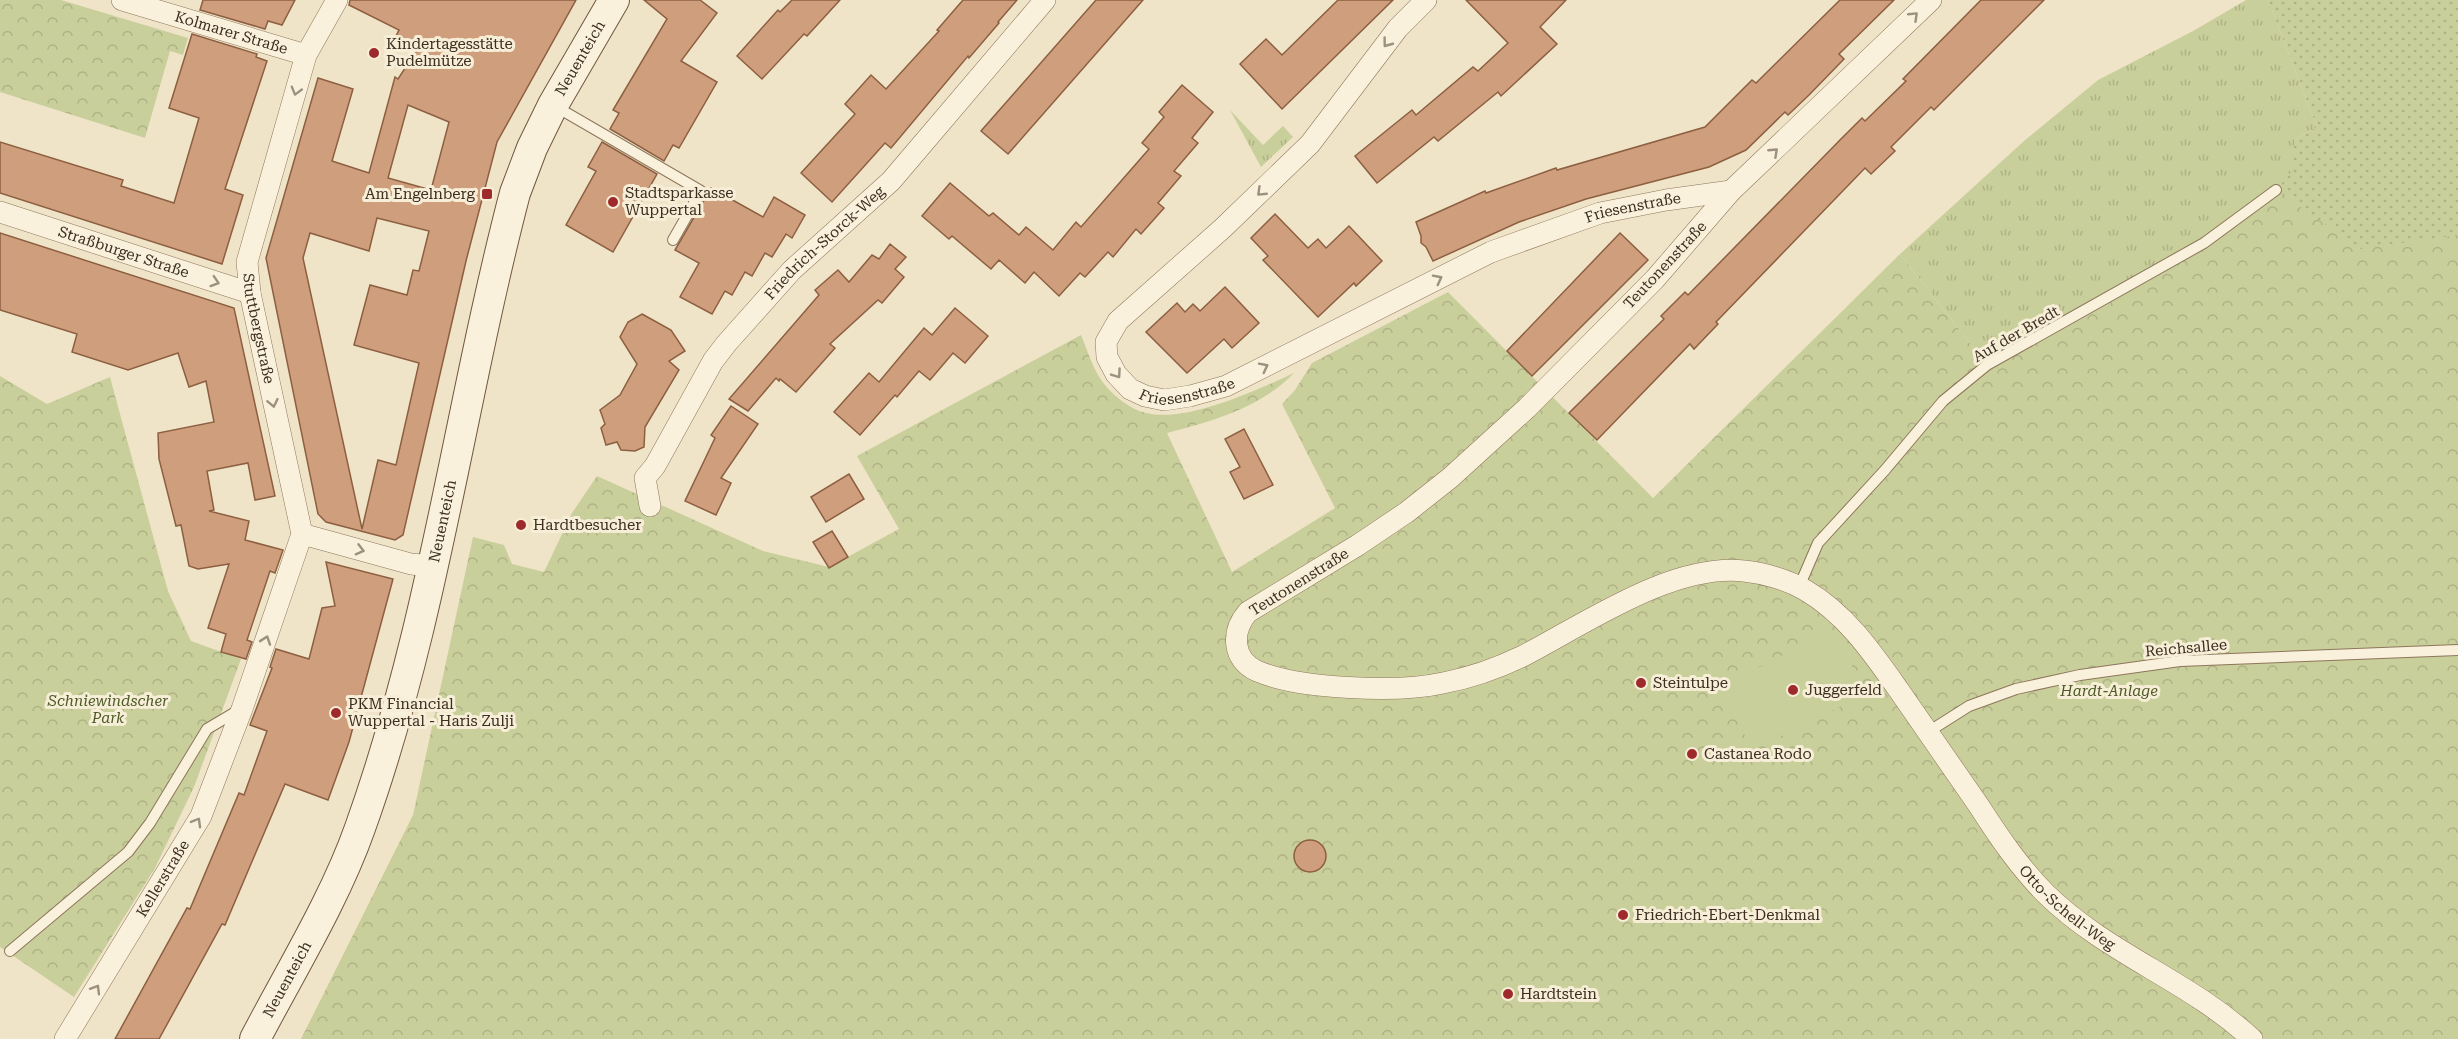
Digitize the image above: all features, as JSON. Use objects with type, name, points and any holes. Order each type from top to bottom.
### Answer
[{"type":"street","name":"Kolmarer Straße","points":[[122,0],[306,56]]},
{"type":"street","name":"Stuttbergstraße","points":[[302,534],[250,293],[247,262],[306,56],[337,0]]},
{"type":"street","name":"Neuenteich","points":[[255,1039],[346,866],[360,829],[386,752],[433,566],[508,218],[532,148],[553,105],[614,0]]},
{"type":"street","name":"Friedrich-Storck-Weg","points":[[650,506],[645,478],[656,466],[713,361],[726,344],[792,270],[891,181],[1045,0]]},
{"type":"street","name":"Friesenstraße","points":[[1426,0],[1398,28],[1302,152],[1223,228],[1118,321],[1106,342],[1107,357],[1116,374],[1131,389],[1145,396],[1164,400],[1190,396],[1226,386],[1491,252],[1600,213],[1666,200],[1731,192]]},
{"type":"street","name":"Teutonenstraße","points":[[1928,732],[1856,632],[1828,606],[1799,587],[1776,578],[1744,571],[1687,575],[1666,582],[1595,616],[1520,657],[1441,684],[1361,688],[1288,680],[1249,668],[1240,657],[1235,641],[1236,629],[1248,612],[1407,512],[1450,478],[1527,408],[1654,279],[1731,192],[1931,0]]},
{"type":"street","name":"Straßburger Straße","points":[[0,212],[250,293]]},
{"type":"street","points":[[302,534],[411,564],[433,566]]},
{"type":"street","name":"Kellerstraße","points":[[65,1039],[201,816],[242,709],[302,534]]},
{"type":"street","name":"Otto-Schell-Weg","points":[[1928,732],[2011,853],[2045,893],[2110,945],[2203,1001],[2252,1039]]},
{"type":"lane","points":[[553,105],[701,191],[673,240]]},
{"type":"lane","name":"Auf der Bredt","points":[[1799,587],[1818,543],[1885,470],[1942,401],[1986,365],[2204,243],[2276,190]]},
{"type":"lane","name":"Reichsallee","points":[[1928,732],[1969,706],[2016,688],[2079,675],[2180,662],[2458,650]]},
{"type":"lane","points":[[10,951],[128,852],[150,823],[207,729],[242,709]]},
{"type":"green space","points":[[0,0],[61,0],[188,38],[183,55],[170,51],[145,138],[0,92]]},
{"type":"green space","points":[[2246,0],[2268,0],[2317,127],[2294,140],[2294,170],[2276,190],[2204,243],[1987,365],[1900,254],[2024,141],[2098,80],[2193,31]]},
{"type":"green space","points":[[2268,0],[2458,0],[2458,235],[2361,249],[2276,190],[2294,169],[2294,140],[2317,127]]},
{"type":"green space","points":[[1230,110],[1263,145],[1283,126],[1293,137],[1261,167]]},
{"type":"green space","name":"Hardt-Anlage","points":[[2276,190],[2458,227],[2458,1039],[301,1039],[413,815],[473,537],[504,545],[512,564],[544,572],[572,513],[597,476],[763,551],[829,567],[899,529],[857,456],[1081,335],[1094,367],[1105,385],[1123,402],[1146,413],[1163,415],[1201,409],[1242,396],[1294,373],[1267,395],[1235,412],[1167,433],[1232,572],[1335,508],[1282,404],[1295,390],[1312,363],[1448,292],[1653,498],[1900,254],[1987,365],[2204,243]]},
{"type":"green space","name":"Schniewindscher Park","points":[[0,376],[47,404],[110,377],[168,591],[191,641],[241,659],[194,787],[155,868],[74,997],[0,947]]},
{"type":"green space","name":"Juggerfeld","points":[[1834,630],[1866,694],[1752,750],[1721,686]]},
{"type":"building","points":[[203,0],[295,0],[282,25],[268,21],[265,29],[200,10]]},
{"type":"building","points":[[350,0],[576,0],[497,142],[466,261],[403,535],[395,540],[326,522],[318,514],[266,258],[318,78],[353,89],[332,161],[369,173],[395,77],[398,79],[419,47],[396,36],[399,30],[349,5]],"holes":[[[408,105],[449,122],[431,190],[388,178]],[[377,218],[429,231],[419,271],[413,270],[407,295],[370,285],[354,345],[419,363],[396,465],[378,460],[362,529],[303,258],[310,233],[369,251]]]},
{"type":"building","points":[[644,0],[700,0],[717,13],[681,61],[717,82],[679,148],[673,145],[664,161],[610,129],[619,113],[613,110],[667,19]]},
{"type":"building","points":[[792,0],[840,0],[807,36],[804,34],[762,79],[737,56],[778,10],[780,12]]},
{"type":"building","points":[[963,0],[1017,0],[891,148],[885,143],[832,202],[801,173],[855,114],[845,104],[871,75],[886,89],[939,31],[937,30]]},
{"type":"building","points":[[1096,0],[1143,0],[1008,154],[981,131]]},
{"type":"building","points":[[1338,0],[1393,0],[1282,109],[1240,64],[1266,39],[1282,55]]},
{"type":"building","points":[[1466,0],[1566,0],[1540,27],[1557,44],[1501,96],[1498,92],[1438,141],[1434,137],[1377,183],[1355,156],[1412,110],[1416,115],[1473,67],[1478,71],[1508,43]]},
{"type":"building","points":[[1840,0],[1894,0],[1839,54],[1844,59],[1809,95],[1788,115],[1785,112],[1746,150],[1709,167],[1586,199],[1519,222],[1433,261],[1426,247],[1421,243],[1416,222],[1485,191],[1486,193],[1556,168],[1557,170],[1705,127],[1752,80],[1756,83]]},
{"type":"building","points":[[1981,0],[2044,0],[1934,110],[1931,107],[1891,147],[1895,151],[1871,174],[1865,168],[1716,322],[1718,324],[1694,349],[1690,344],[1597,440],[1569,413],[1664,319],[1661,316],[1685,292],[1688,295],[1862,118],[1865,121],[1906,81],[1903,79]]},
{"type":"building","points":[[192,34],[257,54],[256,57],[267,61],[225,189],[243,195],[222,264],[0,193],[0,142],[123,180],[121,186],[174,203],[199,118],[169,108]]},
{"type":"building","points":[[1182,85],[1213,112],[1192,138],[1198,143],[1174,171],[1181,176],[1158,203],[1164,208],[1141,234],[1136,229],[1113,257],[1108,252],[1085,277],[1080,273],[1059,296],[1034,272],[1025,283],[999,260],[991,269],[952,236],[949,239],[922,216],[950,183],[989,216],[993,213],[1019,235],[1026,227],[1053,250],[1076,222],[1081,227],[1149,149],[1142,143],[1164,117],[1159,112]]},
{"type":"building","points":[[602,142],[657,174],[613,252],[566,225],[596,171],[588,167]]},
{"type":"building","points":[[711,188],[763,217],[774,197],[805,215],[792,238],[786,234],[772,257],[765,253],[752,276],[745,272],[732,295],[725,291],[712,314],[680,297],[699,263],[675,250]]},
{"type":"building","points":[[1275,214],[1308,248],[1318,239],[1326,248],[1349,226],[1382,261],[1356,286],[1354,283],[1318,317],[1263,260],[1268,256],[1251,238]]},
{"type":"building","points":[[0,233],[234,308],[275,496],[255,500],[248,463],[207,471],[214,510],[209,511],[249,521],[245,540],[283,550],[275,573],[270,571],[247,640],[252,642],[246,659],[221,652],[226,634],[208,628],[229,564],[198,569],[189,566],[181,525],[176,526],[159,459],[158,433],[214,422],[206,381],[189,387],[178,353],[128,370],[72,352],[77,334],[0,310]]},
{"type":"building","points":[[1620,233],[1648,260],[1532,376],[1507,351]]},
{"type":"building","points":[[890,244],[906,257],[895,269],[904,277],[882,303],[878,300],[830,344],[835,348],[796,392],[776,378],[748,411],[729,399],[819,295],[815,290],[838,270],[849,282],[872,255],[879,259]]},
{"type":"building","points":[[1225,287],[1259,323],[1232,348],[1224,339],[1187,373],[1146,332],[1177,303],[1185,312],[1193,304],[1200,311]]},
{"type":"building","points":[[955,308],[988,336],[965,363],[953,353],[930,380],[919,371],[860,435],[834,412],[869,373],[879,382],[924,328],[932,335]]},
{"type":"building","points":[[642,314],[671,330],[685,351],[669,361],[679,370],[645,427],[644,447],[635,451],[621,450],[617,442],[606,445],[601,428],[605,424],[600,410],[620,395],[637,364],[620,337],[628,322]]},
{"type":"building","points":[[731,406],[758,424],[721,478],[731,483],[716,515],[685,501],[715,438],[711,435]]},
{"type":"building","points":[[1244,429],[1273,485],[1244,499],[1230,472],[1240,467],[1225,439]]},
{"type":"building","points":[[849,474],[864,499],[826,522],[811,497]]},
{"type":"building","points":[[832,531],[848,557],[829,568],[813,542]]},
{"type":"building","points":[[326,562],[393,579],[349,742],[328,800],[285,784],[225,925],[222,924],[159,1039],[115,1039],[187,908],[190,909],[239,793],[244,795],[267,731],[250,725],[272,668],[270,667],[276,649],[309,659],[322,608],[335,606]]},
{"type":"building","points":[[1310,840],[1321,845],[1326,856],[1321,867],[1310,872],[1299,867],[1294,856],[1299,845]]},
{"type":"place","name":"Kindertagesstätte Pudelmütze","points":[[374,53]]},
{"type":"place","name":"Am Engelnberg","points":[[487,194]]},
{"type":"place","name":"Stadtsparkasse Wuppertal","points":[[613,202]]},
{"type":"place","name":"Hardtbesucher","points":[[521,525]]},
{"type":"place","name":"Steintulpe","points":[[1641,683]]},
{"type":"place","name":"Juggerfeld","points":[[1793,690]]},
{"type":"place","name":"PKM Financial Wuppertal - Haris Zulji","points":[[336,713]]},
{"type":"place","name":"Castanea Rodo","points":[[1692,754]]},
{"type":"place","name":"Friedrich-Ebert-Denkmal","points":[[1623,915]]},
{"type":"place","name":"Hardtstein","points":[[1508,994]]}]
